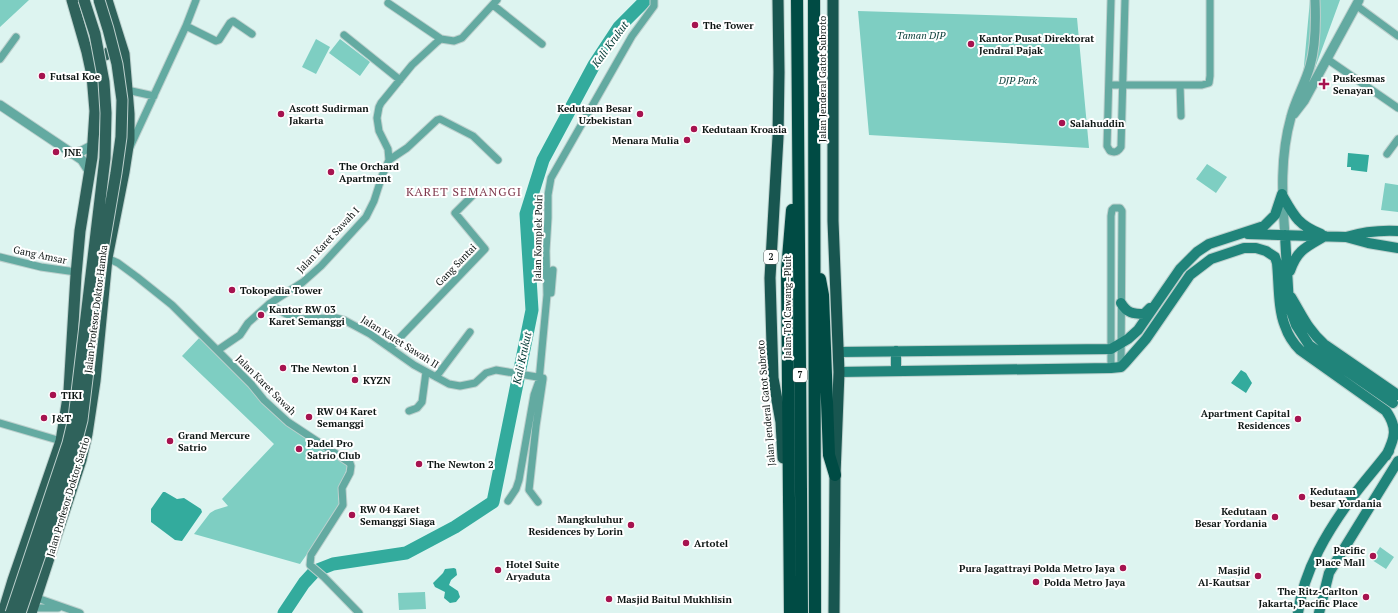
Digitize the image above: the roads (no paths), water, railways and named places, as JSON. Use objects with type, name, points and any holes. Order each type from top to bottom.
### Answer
[{"type":"highway","name":"Jalan Jenderal Gatot Subroto","points":[[778,0],[778,137],[770,278],[773,378],[781,422],[783,446],[785,613]]},
{"type":"highway","name":"Jalan Tol Cawang–Pluit","points":[[797,0],[802,613]]},
{"type":"highway","name":"7","points":[[814,0],[816,613]]},
{"type":"highway","name":"Jalan Jenderal Gatot Subroto","points":[[833,0],[833,221],[839,352],[835,475],[834,613]]},
{"type":"highway","points":[[790,613],[787,270],[798,138]]},
{"type":"highway","points":[[814,250],[823,295],[829,454],[835,475]]},
{"type":"main road","points":[[3,613],[3,599],[13,580],[61,441],[69,391],[76,272],[80,231],[93,145],[95,111],[92,75],[72,0]]},
{"type":"main road","name":"Jalan Profesor Doktor Hamka","points":[[10,613],[68,443],[74,418],[105,158],[106,113],[104,82],[94,34],[84,0]]},
{"type":"main road","name":"Jalan Profesor Doktor Hamka","points":[[20,613],[69,470],[82,420],[102,255],[116,173],[122,100],[117,64],[99,0]]},
{"type":"main road","name":"Jalan Profesor Doktor Satrio","points":[[32,611],[85,444],[95,381],[107,258],[129,140],[129,114],[124,54],[107,0]]},
{"type":"main road","points":[[87,52],[94,56],[101,57],[110,52],[120,40]]},
{"type":"main road","points":[[839,352],[1111,349],[1121,344],[1138,330],[1180,269],[1197,252],[1209,244],[1264,226],[1275,215],[1282,195]]},
{"type":"main road","points":[[1282,195],[1294,217],[1304,225],[1325,236]]},
{"type":"main road","points":[[1346,237],[1359,233],[1382,230],[1398,231]]},
{"type":"main road","points":[[1242,234],[1346,237],[1368,243],[1398,248]]},
{"type":"main road","points":[[1285,235],[1289,305],[1296,325],[1309,345]]},
{"type":"main road","points":[[1288,277],[1294,260],[1300,251],[1325,236]]},
{"type":"main road","points":[[839,372],[1116,367],[1146,339],[1190,275],[1217,256],[1244,248],[1256,248],[1266,251],[1275,257],[1277,264],[1281,315],[1285,327],[1300,350],[1386,411],[1392,417],[1396,429],[1394,438],[1386,456]]},
{"type":"main road","points":[[1288,293],[1313,335],[1396,399]]},
{"type":"main road","points":[[1280,302],[1296,334],[1301,340],[1396,399]]},
{"type":"main road","points":[[1121,303],[1124,309],[1131,314],[1144,314],[1156,303]]},
{"type":"main road","points":[[896,351],[896,371]]},
{"type":"main road","points":[[1298,613],[1303,588],[1320,546],[1354,495],[1398,439]]},
{"type":"main road","points":[[61,441],[72,449],[78,451],[82,450],[85,444]]},
{"type":"main road","points":[[1392,470],[1398,457]]},
{"type":"main road","points":[[1319,613],[1329,573],[1398,461]]},
{"type":"main road","points":[[51,470],[58,468],[70,471],[73,474],[74,482]]},
{"type":"main road","points":[[10,613],[13,580]]},
{"type":"street","points":[[127,154],[186,26],[196,0]]},
{"type":"street","points":[[1111,0],[1107,146],[1110,151],[1115,152],[1120,150],[1121,147],[1125,0]]},
{"type":"street","points":[[1109,85],[1202,85],[1208,83],[1210,80],[1210,0]]},
{"type":"street","points":[[1285,235],[1282,195],[1285,151],[1290,118],[1304,101],[1309,81],[1314,47],[1316,19],[1315,0]]},
{"type":"street","points":[[388,3],[441,39],[454,41],[462,38],[495,2],[542,44]]},
{"type":"street","name":"Jalan Komplek Polri","points":[[508,501],[516,489],[519,480],[534,395],[539,377],[547,295],[546,251],[548,195],[551,178],[625,48],[654,3]]},
{"type":"street","points":[[1309,81],[1327,59],[1358,3],[1398,36]]},
{"type":"street","points":[[186,26],[216,41],[219,40],[230,23],[233,22],[252,34]]},
{"type":"street","points":[[344,35],[400,80]]},
{"type":"street","points":[[0,59],[16,37]]},
{"type":"street","points":[[441,39],[425,52],[400,80],[379,107],[377,118],[379,131],[388,149],[389,160],[407,148],[437,120],[440,119],[473,136],[498,160]]},
{"type":"street","points":[[1327,59],[1398,108]]},
{"type":"street","points":[[1180,85],[1181,116]]},
{"type":"street","points":[[127,90],[154,96]]},
{"type":"street","points":[[0,105],[82,160],[89,171]]},
{"type":"street","points":[[1387,154],[1398,139]]},
{"type":"street","points":[[72,154],[93,145]]},
{"type":"street","name":"Jalan Karet Sawah I","points":[[218,350],[240,335],[248,323],[269,304],[303,282],[366,217],[374,201],[389,160]]},
{"type":"street","name":"Gang Santai","points":[[390,348],[485,249],[455,213],[473,195]]},
{"type":"street","points":[[1117,207],[1120,208],[1122,212],[1121,344],[1116,367],[1111,349],[1111,216],[1112,210],[1117,207]]},
{"type":"street","name":"Gang Amsar","points":[[0,257],[40,267],[76,272]]},
{"type":"street","name":"Jalan Karet Sawah","points":[[107,258],[118,263],[158,292],[218,350],[251,384],[264,400],[288,422],[350,463],[350,472],[342,488],[343,505],[311,556],[310,565],[360,613]]},
{"type":"street","points":[[538,502],[529,490],[536,426],[539,377],[553,270]]},
{"type":"street","name":"Jalan Karet Sawah II","points":[[269,304],[286,314],[299,319],[336,318],[344,320],[370,334],[414,365],[449,384],[460,386],[475,383],[486,373],[496,370],[539,377]]},
{"type":"street","points":[[436,377],[470,332]]},
{"type":"street","points":[[408,411],[417,408],[422,402],[426,372]]},
{"type":"street","points":[[0,423],[61,441]]},
{"type":"street","points":[[36,597],[80,613]]},
{"type":"street","points":[[32,611],[65,608]]},
{"type":"waterway","name":"Kali Krukut","points":[[284,613],[304,583],[315,571],[333,564],[406,553],[455,527],[493,502],[532,310],[526,214],[543,160],[594,65],[619,27],[646,0]]},
{"type":"place","name":"The Tower","points":[[695,25]]},
{"type":"place","name":"Kantor Pusat Direktorat Jendral Pajak","points":[[971,44]]},
{"type":"place","name":"Futsal Koe","points":[[42,76]]},
{"type":"place","name":"Puskesmas Senayan","points":[[1324,84]]},
{"type":"place","name":"Ascott Sudirman Jakarta","points":[[281,114]]},
{"type":"place","name":"Kedutaan Besar Uzbekistan","points":[[640,114]]},
{"type":"place","name":"Salahuddin","points":[[1062,123]]},
{"type":"place","name":"Kedutaan Kroasia","points":[[694,129]]},
{"type":"place","name":"Menara Mulia","points":[[687,140]]},
{"type":"place","name":"JNE","points":[[56,152]]},
{"type":"place","name":"The Orchard Apartment","points":[[331,172]]},
{"type":"place","name":"Tokopedia Tower","points":[[232,290]]},
{"type":"place","name":"Kantor RW 03 Karet Semanggi","points":[[261,315]]},
{"type":"place","name":"The Newton 1","points":[[283,368]]},
{"type":"place","name":"KYZN","points":[[355,380]]},
{"type":"place","name":"TIKI","points":[[53,395]]},
{"type":"place","name":"RW 04 Karet Semanggi","points":[[309,417]]},
{"type":"place","name":"J&T","points":[[44,418]]},
{"type":"place","name":"Apartment Capital Residences","points":[[1298,419]]},
{"type":"place","name":"Grand Mercure Satrio","points":[[170,441]]},
{"type":"place","name":"Padel Pro Satrio Club","points":[[299,449]]},
{"type":"place","name":"The Newton 2","points":[[419,464]]},
{"type":"place","name":"Kedutaan besar Yordania","points":[[1302,497]]},
{"type":"place","name":"RW 04 Karet Semanggi Siaga","points":[[352,515]]},
{"type":"place","name":"Kedutaan Besar Yordania","points":[[1275,517]]},
{"type":"place","name":"Mangkuluhur Residences by Lorin","points":[[631,525]]},
{"type":"place","name":"Artotel","points":[[686,543]]},
{"type":"place","name":"Pacific Place Mall","points":[[1373,556]]},
{"type":"place","name":"Pura Jagattrayi Polda Metro Jaya","points":[[1123,568]]},
{"type":"place","name":"Hotel Suite Aryaduta","points":[[498,570]]},
{"type":"place","name":"Masjid Al-Kautsar","points":[[1258,576]]},
{"type":"place","name":"Polda Metro Jaya","points":[[1036,582]]},
{"type":"place","name":"The Ritz-Carlton Jakarta, Pacific Place","points":[[1366,597]]},
{"type":"place","name":"Masjid Baitul Mukhlisin","points":[[609,599]]},
{"type":"district","name":"KARET SEMANGGI","points":[[464,191]]},
{"type":"park label","name":"Taman DJP","points":[[921,35]]},
{"type":"park label","name":"DJP Park","points":[[1018,80]]}]
